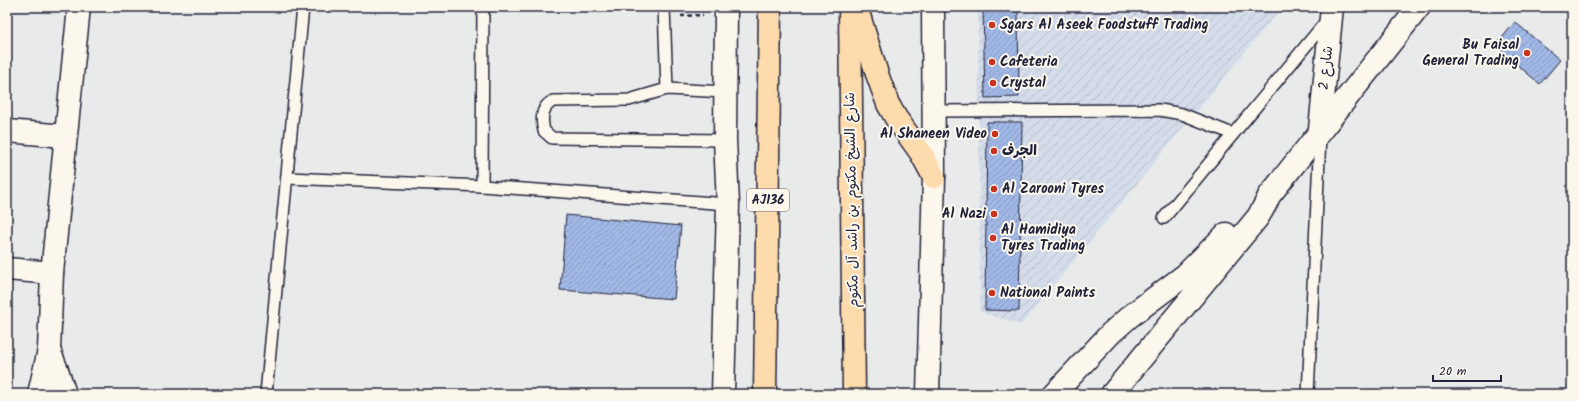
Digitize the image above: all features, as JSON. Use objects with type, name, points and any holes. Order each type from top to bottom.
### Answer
[{"type":"main road","name":"AJ136","points":[[765,394],[770,7]]},
{"type":"main road","name":"شارع الشيخ مكتوم بن راشد آل مكتوم","points":[[850,7],[854,394]]},
{"type":"main road","points":[[856,7],[888,104],[921,153],[934,177]]},
{"type":"street","points":[[39,394],[49,350],[52,273],[79,7]]},
{"type":"street","points":[[929,393],[935,111],[934,7]]},
{"type":"street","points":[[1054,394],[1111,333],[1129,317],[1185,275],[1251,208],[1268,196],[1419,7]]},
{"type":"street","name":"شارع 2","points":[[1320,129],[1332,10]]},
{"type":"street","points":[[723,394],[728,204],[725,140],[726,11]]},
{"type":"street","points":[[7,131],[65,136]]},
{"type":"street","points":[[1112,394],[1258,217],[1266,203],[1268,196]]},
{"type":"street","points":[[7,269],[52,273]]},
{"type":"street","points":[[49,350],[65,394]]},
{"type":"lane","points":[[266,394],[304,7]]},
{"type":"lane","points":[[482,186],[483,7]]},
{"type":"lane","points":[[1164,218],[1332,10]]},
{"type":"lane","points":[[665,12],[667,89]]},
{"type":"lane","points":[[725,140],[552,138],[544,131],[542,113],[548,103],[553,101],[629,100],[667,89],[726,92]]},
{"type":"lane","points":[[935,111],[1160,110],[1182,114],[1233,134]]},
{"type":"lane","points":[[1308,394],[1320,129]]},
{"type":"lane","points":[[287,178],[482,186],[728,204]]},
{"type":"path","points":[[665,12],[726,11]]},
{"type":"shaded area","points":[[978,7],[1282,7],[1021,325],[980,312]]},
{"type":"building","points":[[983,7],[1018,7],[1019,97],[985,98]]},
{"type":"building","name":"Bu Faisal General Trading","points":[[1515,22],[1560,60],[1540,84],[1495,46]]},
{"type":"building","points":[[987,122],[1022,122],[1019,311],[985,310]]},
{"type":"building","points":[[566,215],[681,226],[674,299],[560,290]]},
{"type":"place","name":"Sgars Al Aseek Foodstuff Trading","points":[[992,25]]},
{"type":"place","name":"Bu Faisal General Trading","points":[[1527,53]]},
{"type":"place","name":"Cafeteria","points":[[992,62]]},
{"type":"place","name":"Crystal","points":[[993,83]]},
{"type":"place","name":"Al Shaneen Video","points":[[995,134]]},
{"type":"place","name":"الجرف","points":[[994,151]]},
{"type":"place","name":"Al Zarooni Tyres","points":[[994,189]]},
{"type":"place","name":"Al Nazi","points":[[994,214]]},
{"type":"place","name":"Al Hamidiya Tyres Trading","points":[[993,238]]},
{"type":"place","name":"National Paints","points":[[992,293]]}]
